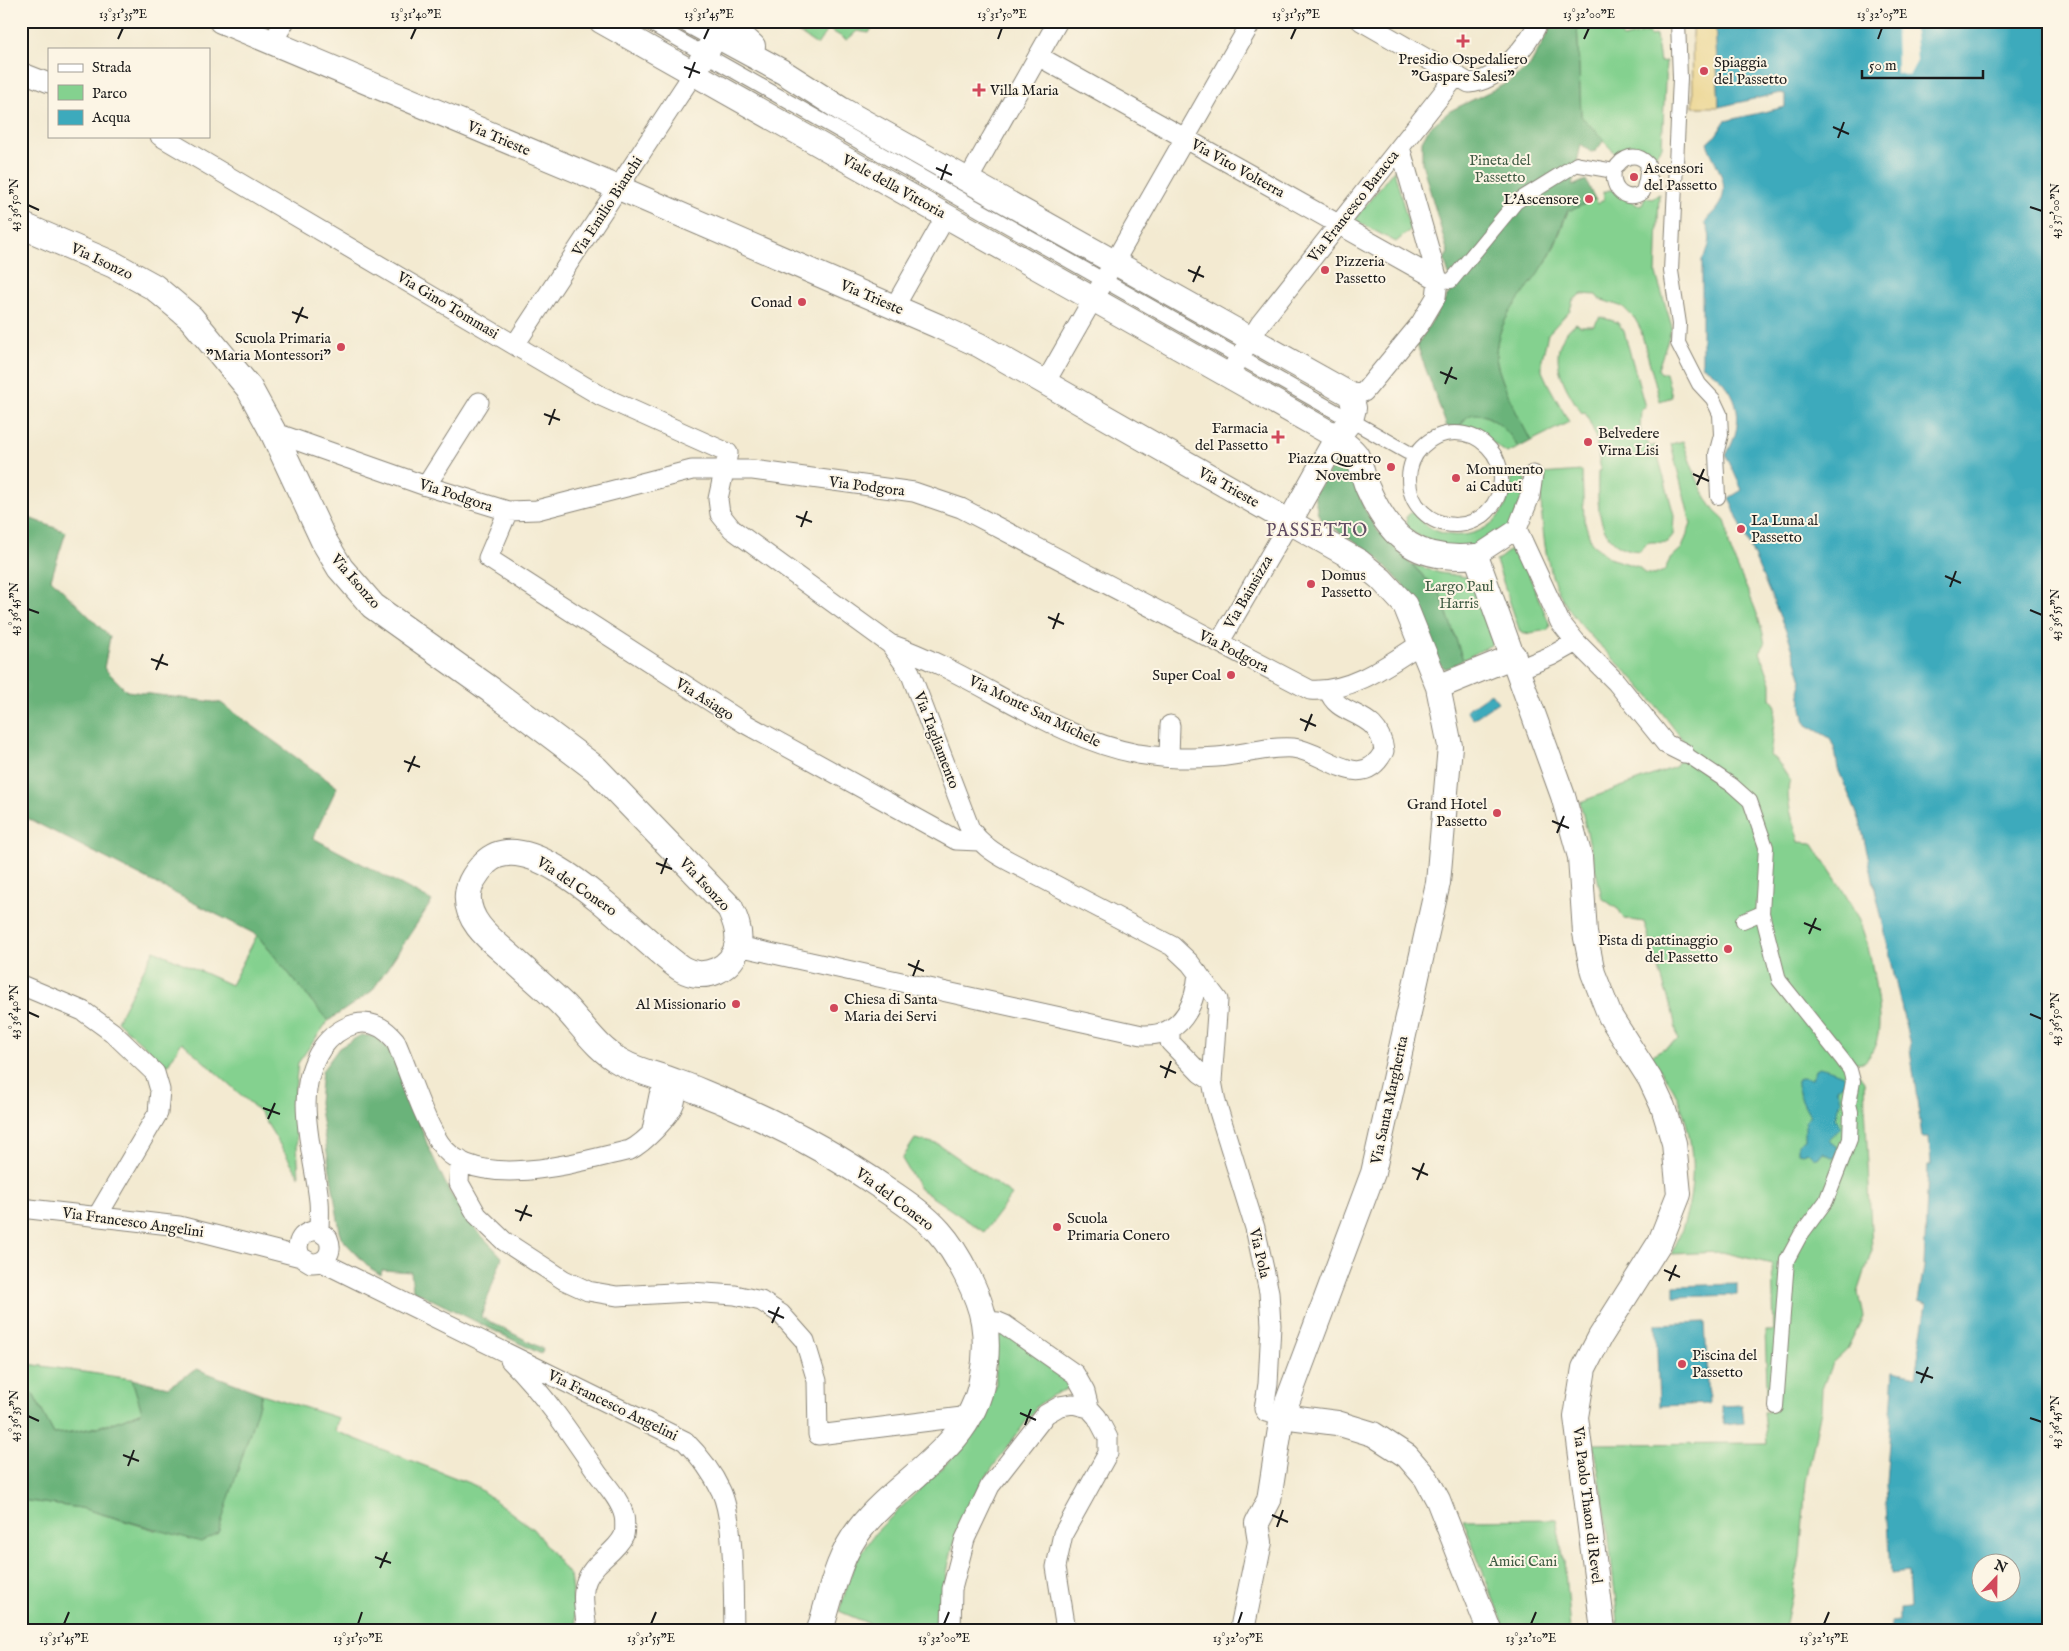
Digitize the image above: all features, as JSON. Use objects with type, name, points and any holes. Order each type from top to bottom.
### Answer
[{"type":"main road","name":"Via Isonzo","points":[[21,226],[114,265],[154,287],[191,318],[249,388],[273,432],[324,541],[340,568],[373,606],[491,690],[596,769],[730,908],[738,930],[738,946]]},
{"type":"main road","name":"Via del Conero","points":[[738,946],[726,964],[708,975],[697,975],[685,970],[664,955],[628,921],[546,860],[526,853],[513,851],[502,853],[490,859],[472,880],[467,898],[474,922],[564,1006],[604,1051],[637,1070],[676,1082],[741,1109],[818,1146],[861,1172],[928,1220],[951,1247],[977,1299],[991,1321],[982,1385],[970,1416],[949,1444],[867,1521],[852,1540],[839,1567],[820,1630]]},
{"type":"street","name":"Via Trieste","points":[[221,21],[895,306],[979,345],[1360,562],[1382,579],[1405,605],[1438,687]]},
{"type":"street","points":[[272,44],[285,21]]},
{"type":"street","name":"Viale della Vittoria","points":[[600,21],[713,41],[1104,280],[1344,416]]},
{"type":"street","name":"Viale della Vittoria","points":[[646,21],[713,41],[783,72],[841,109],[968,180],[1104,280],[1344,416]]},
{"type":"street","name":"Viale della Vittoria","points":[[690,21],[713,41],[946,216],[1104,280]]},
{"type":"street","points":[[968,180],[1058,21]]},
{"type":"street","points":[[1045,383],[1252,21]]},
{"type":"street","points":[[1361,21],[1469,83],[1478,82],[1494,74],[1510,61],[1524,46],[1539,21]]},
{"type":"street","points":[[1678,21],[1680,78],[1671,272],[1679,324],[1678,342],[1699,384],[1713,399],[1720,414],[1720,435],[1716,454],[1718,498]]},
{"type":"street","name":"Via Emilio Bianchi","points":[[520,337],[713,41]]},
{"type":"street","name":"Via Vito Volterra","points":[[1038,56],[1438,280]]},
{"type":"street","points":[[21,72],[48,83]]},
{"type":"street","name":"Via Francesco Baracca","points":[[1239,356],[1338,225],[1457,75]]},
{"type":"street","name":"Via Gino Tommasi","points":[[163,138],[601,396],[728,453],[725,470]]},
{"type":"street","points":[[1344,416],[1420,324],[1436,297],[1438,280],[1400,147]]},
{"type":"street","points":[[1640,157],[1648,164],[1648,180],[1643,192],[1627,196],[1618,191],[1614,182],[1614,171],[1623,159],[1640,157]]},
{"type":"street","points":[[1438,280],[1451,281],[1516,202],[1578,165],[1614,171]]},
{"type":"street","points":[[895,306],[946,216]]},
{"type":"street","points":[[426,486],[479,402]]},
{"type":"street","points":[[1344,416],[1407,452]]},
{"type":"street","points":[[1344,416],[1368,488],[1378,510],[1400,537],[1420,552],[1446,558],[1476,556],[1517,529],[1530,496],[1533,475]]},
{"type":"street","name":"Via Bainsizza","points":[[1218,643],[1290,521],[1344,416]]},
{"type":"street","name":"Via Podgora","points":[[273,432],[426,486],[508,511],[537,510],[692,470],[754,470],[914,492],[961,508],[1310,690],[1329,692]]},
{"type":"street","points":[[1457,433],[1474,437],[1491,450],[1499,465],[1502,481],[1499,493],[1489,510],[1473,522],[1461,524],[1440,522],[1426,514],[1416,502],[1409,480],[1412,463],[1422,447],[1436,437],[1457,433]]},
{"type":"street","name":"Via Tagliamento","points":[[725,470],[718,499],[720,514],[732,529],[890,644],[910,672],[970,829],[978,841],[990,851],[1172,946],[1198,973],[1218,1000],[1212,1081]]},
{"type":"street","name":"Via Asiago","points":[[508,511],[488,558],[554,603],[744,724],[956,840],[978,841]]},
{"type":"street","points":[[1517,529],[1560,622],[1576,642],[1616,682],[1666,744],[1684,753],[1732,785],[1750,801],[1766,847],[1762,913],[1779,980],[1842,1059],[1853,1081],[1849,1104],[1851,1112],[1850,1138],[1826,1201],[1800,1236],[1787,1260],[1776,1407]]},
{"type":"street","points":[[1476,556],[1516,662]]},
{"type":"street","points":[[1438,687],[1516,662],[1550,656],[1576,642]]},
{"type":"street","name":"Via Monte San Michele","points":[[890,644],[923,656],[1040,717],[1106,746],[1138,754],[1169,757],[1218,757],[1292,748],[1343,767],[1362,771],[1373,768],[1384,751],[1382,736],[1367,720],[1336,704],[1329,692]]},
{"type":"street","points":[[1329,692],[1384,668],[1420,644]]},
{"type":"street","name":"Via Paolo Thaon di Revel","points":[[1516,662],[1563,796],[1580,857],[1585,933],[1593,973],[1606,1007],[1650,1079],[1663,1106],[1674,1143],[1679,1194],[1660,1242],[1600,1337],[1584,1368],[1576,1417],[1603,1630]]},
{"type":"street","name":"Via Santa Margherita","points":[[1242,1630],[1260,1542],[1270,1527],[1272,1509],[1269,1500],[1282,1416],[1373,1173],[1408,1014],[1419,975],[1438,883],[1450,746],[1438,687]]},
{"type":"street","points":[[1169,757],[1170,725]]},
{"type":"street","points":[[1743,921],[1762,913]]},
{"type":"street","points":[[738,946],[1142,1035],[1170,1031],[1188,1011],[1194,998],[1198,973]]},
{"type":"street","points":[[21,985],[83,1011],[112,1032],[155,1073],[160,1090],[158,1112],[98,1215]]},
{"type":"street","points":[[319,1231],[319,1202],[308,1128],[306,1091],[309,1072],[318,1055],[338,1032],[355,1024],[367,1023],[389,1032],[395,1040],[420,1104],[440,1142],[449,1154],[488,1170],[527,1170],[630,1150],[642,1144],[675,1102],[676,1082]]},
{"type":"street","points":[[1170,1031],[1170,1042],[1200,1073],[1212,1081]]},
{"type":"street","name":"Via Pola","points":[[1212,1081],[1223,1130],[1255,1228],[1269,1292],[1271,1325],[1268,1384],[1264,1409],[1266,1412],[1282,1416]]},
{"type":"street","points":[[460,1160],[459,1182],[477,1215],[504,1241],[564,1280],[588,1291],[617,1296],[690,1292],[735,1295],[761,1301],[781,1314],[805,1341],[817,1381],[818,1435],[970,1416]]},
{"type":"street","name":"Via Francesco Angelini","points":[[21,1208],[98,1215],[179,1226],[244,1242],[300,1249],[311,1263],[326,1255],[361,1279],[685,1441],[701,1457],[722,1493],[729,1520],[734,1630]]},
{"type":"street","points":[[300,1249],[307,1232],[319,1231],[328,1238],[326,1255]]},
{"type":"street","points":[[991,1321],[1050,1354],[1075,1374],[1085,1392],[1089,1408],[1098,1417],[1108,1438],[1108,1453],[1063,1534],[1056,1567],[1066,1630]]},
{"type":"street","points":[[498,1349],[540,1394],[566,1427],[614,1496],[624,1516],[624,1534],[614,1549],[598,1563],[585,1579],[583,1595],[586,1630]]},
{"type":"street","points":[[540,1394],[545,1388],[564,1381],[561,1408],[566,1427]]},
{"type":"street","points":[[951,1630],[952,1589],[965,1539],[990,1486],[1046,1414],[1060,1406],[1073,1404],[1089,1408]]},
{"type":"street","points":[[1282,1416],[1337,1424],[1373,1434],[1407,1456],[1426,1478],[1438,1500],[1489,1630]]},
{"type":"green space","points":[[781,21],[876,21],[869,33],[857,31],[847,40],[828,29],[817,45]]},
{"type":"green space","name":"Pineta del Passetto","points":[[1554,21],[1577,21],[1581,116],[1604,140],[1596,151],[1591,152],[1581,144],[1572,186],[1586,180],[1595,199],[1572,210],[1568,209],[1549,256],[1508,315],[1498,341],[1496,356],[1500,375],[1531,441],[1518,448],[1499,424],[1482,415],[1473,414],[1466,418],[1460,427],[1447,427],[1417,345],[1451,290],[1451,281],[1444,259],[1448,253],[1422,163],[1422,141],[1429,128],[1450,111],[1507,83],[1530,66]]},
{"type":"green space","points":[[1577,21],[1612,21],[1623,38],[1648,32],[1650,36],[1656,35],[1660,62],[1666,61],[1662,147],[1654,156],[1653,162],[1652,155],[1648,152],[1632,150],[1622,161],[1581,116]]},
{"type":"green space","points":[[1394,170],[1410,230],[1396,242],[1354,220]]},
{"type":"green space","points":[[1616,190],[1637,205],[1642,204],[1645,197],[1652,199],[1659,194],[1656,274],[1672,327],[1658,369],[1661,373],[1666,373],[1672,397],[1660,401],[1640,328],[1635,319],[1623,307],[1599,299],[1596,295],[1582,294],[1573,300],[1570,310],[1548,334],[1542,359],[1542,371],[1569,422],[1531,441],[1510,399],[1497,365],[1497,342],[1501,329],[1514,304],[1548,259],[1569,209],[1572,210],[1595,199],[1598,204],[1604,199],[1603,192]]},
{"type":"green space","points":[[1600,317],[1617,322],[1624,331],[1645,407],[1641,409],[1640,429],[1650,447],[1655,445],[1674,515],[1673,535],[1667,542],[1646,544],[1640,551],[1615,543],[1607,534],[1602,523],[1598,498],[1598,471],[1601,471],[1595,434],[1585,412],[1582,413],[1568,391],[1559,367],[1560,344],[1566,333],[1576,323],[1580,326],[1593,326]]},
{"type":"green space","points":[[1474,413],[1488,417],[1500,425],[1515,441],[1518,448],[1507,453],[1480,434],[1460,427],[1467,416]]},
{"type":"green space","points":[[1683,441],[1700,486],[1714,510],[1725,521],[1735,563],[1755,608],[1763,632],[1765,644],[1760,652],[1771,683],[1771,699],[1776,706],[1770,756],[1776,759],[1790,780],[1788,787],[1789,803],[1799,842],[1812,843],[1842,888],[1861,924],[1875,982],[1879,1015],[1877,1039],[1871,1054],[1865,1062],[1851,1063],[1864,1081],[1872,1250],[1858,1293],[1863,1317],[1847,1349],[1832,1363],[1822,1389],[1821,1410],[1806,1482],[1800,1557],[1786,1623],[1781,1630],[1619,1630],[1607,1522],[1594,1444],[1767,1443],[1764,1412],[1768,1411],[1765,1331],[1774,1331],[1772,1264],[1722,1252],[1671,1254],[1680,1235],[1691,1195],[1692,1154],[1689,1134],[1676,1094],[1650,1056],[1678,1040],[1673,1014],[1644,922],[1624,919],[1619,910],[1602,898],[1580,802],[1675,767],[1688,747],[1645,692],[1579,623],[1563,600],[1550,570],[1542,522],[1540,474],[1582,471],[1584,520],[1592,544],[1612,559],[1639,567],[1644,573],[1654,575],[1664,571],[1670,559],[1682,548],[1691,524],[1671,444]]},
{"type":"green space","points":[[1336,462],[1341,463],[1352,476],[1364,508],[1378,531],[1440,593],[1463,660],[1448,668],[1444,668],[1438,662],[1417,609],[1403,585],[1373,553],[1324,522],[1318,514],[1314,494]]},
{"type":"green space","points":[[1525,476],[1527,486],[1511,525],[1486,544],[1443,548],[1408,530],[1406,517],[1413,511],[1432,529],[1444,533],[1456,535],[1469,534],[1481,530],[1492,523],[1501,513],[1507,500],[1513,477]]},
{"type":"green space","points":[[21,515],[66,532],[51,579],[110,637],[104,668],[127,691],[221,703],[337,787],[313,838],[432,901],[372,991],[328,1021],[257,935],[21,815]]},
{"type":"green space","points":[[1514,547],[1517,547],[1550,625],[1548,630],[1524,634],[1520,632],[1496,561]]},
{"type":"green space","name":"Largo Paul Harris","points":[[1412,564],[1440,573],[1467,577],[1475,586],[1493,642],[1491,645],[1463,660],[1440,593]]},
{"type":"green space","points":[[257,935],[328,1021],[298,1063],[294,1099],[299,1176],[260,1112],[182,1042],[167,1066],[117,1021],[154,950],[231,985]]},
{"type":"green space","points":[[361,1035],[378,1037],[396,1059],[428,1146],[450,1193],[480,1234],[502,1257],[481,1317],[543,1349],[541,1354],[413,1290],[411,1272],[382,1270],[381,1275],[370,1268],[341,1238],[319,1103],[322,1071],[339,1048]]},
{"type":"green space","points":[[915,1139],[938,1144],[1012,1195],[984,1232],[920,1189],[902,1159]]},
{"type":"green space","points":[[995,1332],[1001,1332],[1065,1370],[1069,1388],[1051,1396],[1037,1406],[971,1501],[957,1531],[949,1563],[941,1630],[884,1630],[839,1611],[854,1565],[876,1532],[957,1453],[981,1422],[996,1386]]},
{"type":"green space","points":[[21,1363],[132,1379],[142,1412],[99,1426],[54,1434],[33,1394],[21,1388]]},
{"type":"green space","points":[[197,1369],[262,1394],[218,1533],[201,1542],[81,1508],[21,1500],[21,1388],[33,1394],[54,1434],[66,1433],[99,1427],[142,1412],[132,1379],[168,1387]]},
{"type":"green space","points":[[262,1394],[338,1418],[335,1431],[474,1485],[533,1529],[570,1576],[577,1630],[21,1630],[21,1500],[81,1508],[155,1530],[218,1532]]},
{"type":"green space","name":"Amici Cani","points":[[1556,1519],[1564,1561],[1570,1630],[1505,1630],[1463,1520]]},
{"type":"sand","name":"Spiaggia del Passetto","points":[[1692,21],[1715,21],[1719,107],[1693,107]]},
{"type":"water","points":[[1715,21],[2048,21],[2048,1630],[1892,1630],[1891,1622],[1899,1621],[1899,1610],[1910,1609],[1908,1571],[1891,1573],[1886,1484],[1894,1371],[1915,1376],[1927,1304],[1918,1301],[1924,1267],[1928,1166],[1931,1166],[1929,1137],[1922,1137],[1909,1041],[1860,821],[1838,769],[1835,750],[1830,738],[1807,725],[1804,719],[1799,691],[1802,680],[1789,638],[1729,498],[1742,490],[1726,455],[1737,428],[1736,404],[1724,383],[1702,365],[1702,260],[1710,242],[1705,223],[1722,200],[1724,192],[1721,175],[1707,143],[1716,135],[1725,121],[1785,107],[1785,94],[1780,93],[1719,107]]},
{"type":"water","points":[[1491,693],[1498,702],[1473,719],[1466,710]]},
{"type":"water","points":[[1819,1067],[1844,1076],[1844,1084],[1836,1088],[1841,1100],[1835,1117],[1841,1128],[1828,1140],[1837,1147],[1836,1157],[1833,1158],[1823,1152],[1818,1158],[1814,1158],[1807,1151],[1802,1154],[1798,1153],[1798,1144],[1805,1139],[1805,1122],[1810,1115],[1799,1093],[1797,1080],[1801,1078],[1812,1079],[1815,1069]]},
{"type":"water","points":[[1737,1284],[1737,1295],[1674,1297],[1674,1286]]},
{"type":"water","name":"Piscina del Passetto","points":[[1705,1322],[1709,1404],[1659,1406],[1656,1324]]},
{"type":"water","points":[[1742,1405],[1744,1423],[1723,1425],[1722,1406]]},
{"type":"pier","points":[[1896,21],[1914,21],[1917,61],[1909,76],[1897,73]]},
{"type":"place","name":"Presidio Ospedaliero \"Gaspare Salesi\"","points":[[1463,41]]},
{"type":"place","name":"Spiaggia del Passetto","points":[[1704,71]]},
{"type":"place","name":"Villa Maria","points":[[979,90]]},
{"type":"place","name":"Ascensori del Passetto","points":[[1634,177]]},
{"type":"place","name":"L'Ascensore","points":[[1589,199]]},
{"type":"place","name":"Pizzeria Passetto","points":[[1325,270]]},
{"type":"place","name":"Conad","points":[[802,302]]},
{"type":"place","name":"Scuola Primaria \"Maria Montessori\"","points":[[341,347]]},
{"type":"place","name":"Farmacia del Passetto","points":[[1278,437]]},
{"type":"place","name":"Belvedere Virna Lisi","points":[[1588,442]]},
{"type":"place","name":"Piazza Quattro Novembre","points":[[1391,467]]},
{"type":"place","name":"Monumento ai Caduti","points":[[1456,478]]},
{"type":"place","name":"La Luna al Passetto","points":[[1741,529]]},
{"type":"place","name":"Domus Passetto","points":[[1311,584]]},
{"type":"place","name":"Super Coal","points":[[1231,675]]},
{"type":"place","name":"Grand Hotel Passetto","points":[[1497,813]]},
{"type":"place","name":"Pista di pattinaggio del Passetto","points":[[1728,949]]},
{"type":"place","name":"Al Missionario","points":[[736,1004]]},
{"type":"place","name":"Chiesa di Santa Maria dei Servi","points":[[834,1008]]},
{"type":"place","name":"Scuola Primaria Conero","points":[[1057,1227]]},
{"type":"place","name":"Piscina del Passetto","points":[[1682,1364]]},
{"type":"district","name":"PASSETTO","points":[[1317,530]]}]
